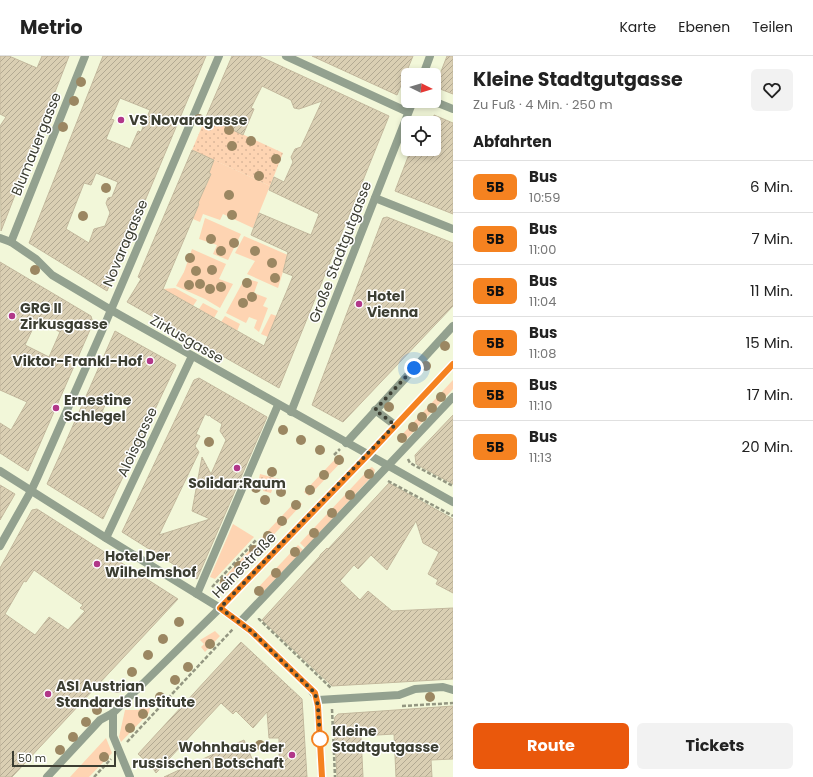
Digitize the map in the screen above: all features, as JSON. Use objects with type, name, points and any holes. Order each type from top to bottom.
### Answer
[{"type":"street","name":"Blumauergasse","points":[[11,242],[85,56]]},
{"type":"street","name":"Novaragasse","points":[[0,546],[31,491],[111,310],[219,56]]},
{"type":"street","points":[[286,56],[408,112]]},
{"type":"street","points":[[426,68],[430,56]]},
{"type":"street","points":[[441,104],[453,109]]},
{"type":"street","name":"Große Stadtgutgasse","points":[[291,412],[410,108]]},
{"type":"street","points":[[374,198],[453,229]]},
{"type":"street","name":"Zirkusgasse","points":[[0,238],[11,242],[36,259],[52,275],[111,310],[453,502]]},
{"type":"street","points":[[346,443],[453,326]]},
{"type":"street","name":"Aloisgasse","points":[[106,538],[192,356]]},
{"type":"street","name":"Heinestraße","points":[[47,777],[100,720],[113,713],[220,608],[368,455],[453,364]]},
{"type":"street","points":[[240,622],[453,397]]},
{"type":"street","name":"Heinestraße","points":[[200,596],[278,405]]},
{"type":"street","points":[[375,410],[395,425]]},
{"type":"street","points":[[0,471],[220,608],[251,631],[310,688],[318,700],[322,777]]},
{"type":"street","points":[[318,700],[399,694],[415,689],[443,687],[453,690]]},
{"type":"street","points":[[113,713],[113,736],[130,777]]},
{"type":"path","points":[[382,486],[408,459],[409,454]]},
{"type":"path","points":[[408,459],[410,463],[453,486]]},
{"type":"path","points":[[388,480],[453,516]]},
{"type":"path","points":[[200,596],[257,539]]},
{"type":"path","points":[[262,615],[259,619],[330,688],[332,699],[335,777]]},
{"type":"path","points":[[94,777],[240,622]]},
{"type":"path","points":[[330,688],[338,688]]},
{"type":"shaded area","points":[[206,117],[283,153],[270,186],[192,150]]},
{"type":"shaded area","points":[[214,160],[270,186],[253,228],[223,214],[220,220],[203,214],[200,222],[193,219],[199,204],[197,202],[203,186],[206,186],[211,174],[209,173]]},
{"type":"shaded area","points":[[205,218],[241,234],[228,260],[213,254],[217,245],[199,239]]},
{"type":"shaded area","points":[[244,236],[290,256],[285,265],[278,288],[247,274],[255,261],[235,253]]},
{"type":"shaded area","points":[[192,249],[226,264],[219,279],[233,284],[220,308],[205,299],[176,286],[184,272]]},
{"type":"shaded area","points":[[245,278],[258,282],[254,293],[267,298],[263,306],[268,308],[259,332],[254,328],[257,320],[249,317],[246,323],[226,313]]},
{"type":"shaded area","points":[[175,288],[197,300],[193,306],[163,289]]},
{"type":"shaded area","points":[[203,303],[218,311],[214,318],[199,309]]},
{"type":"shaded area","points":[[271,314],[277,316],[268,337],[261,334]]},
{"type":"shaded area","points":[[225,316],[240,324],[237,331],[221,322]]},
{"type":"shaded area","points":[[453,380],[453,389],[403,443],[398,439]]},
{"type":"shaded area","points":[[340,454],[344,459],[309,496],[304,492]]},
{"type":"shaded area","points":[[372,467],[375,470],[374,474],[305,548],[300,543]]},
{"type":"shaded area","points":[[260,474],[279,479],[277,488],[273,487],[271,493],[263,491],[265,485],[258,483]]},
{"type":"shaded area","points":[[297,500],[302,504],[267,542],[262,537]]},
{"type":"shaded area","points":[[233,524],[254,537],[215,579],[210,577]]},
{"type":"shaded area","points":[[254,545],[259,549],[224,587],[219,583]]},
{"type":"shaded area","points":[[298,545],[303,550],[259,596],[254,592]]},
{"type":"shaded area","points":[[215,631],[220,636],[205,652],[201,647],[204,644],[200,640]]},
{"type":"shaded area","points":[[145,703],[150,707],[149,713],[121,742],[119,737],[125,710],[139,710]]},
{"type":"shaded area","points":[[106,738],[112,753],[89,777],[70,777]]},
{"type":"building","points":[[0,56],[9,56],[37,68],[42,56],[69,56],[1,231],[0,126],[6,117],[0,114]]},
{"type":"building","points":[[103,56],[206,56],[107,291],[29,243]],"holes":[[[120,98],[150,110],[141,132],[138,131],[130,149],[106,139],[114,120],[111,119]],[[96,173],[118,182],[112,197],[108,198],[106,203],[110,213],[105,226],[94,229],[89,243],[66,229],[84,183],[91,185]]]},
{"type":"building","points":[[232,56],[259,56],[389,116],[279,388],[127,302],[141,279],[138,277],[192,150],[214,160],[209,173],[211,174],[163,289],[264,346],[293,276],[283,272],[288,252],[251,235],[259,213],[311,235],[319,214],[269,190],[274,177],[284,182],[293,162],[291,157],[295,149],[301,147],[322,101],[299,109],[294,108],[291,100],[262,86],[251,108],[254,109],[243,135],[206,117]]},
{"type":"building","points":[[312,56],[413,56],[408,68],[401,68],[401,85],[397,95]]},
{"type":"building","points":[[447,56],[453,56],[453,94],[441,89],[441,72]]},
{"type":"building","points":[[441,118],[453,123],[453,214],[395,191],[408,156],[441,156]]},
{"type":"building","points":[[387,217],[453,243],[453,306],[343,422],[312,405],[383,218]]},
{"type":"building","points":[[0,262],[91,316],[93,323],[28,471],[0,453],[0,423],[11,430],[27,402],[0,390]],"holes":[[[37,320],[60,332],[49,357],[25,345]]]},
{"type":"building","points":[[115,331],[176,365],[103,519],[47,484]],"holes":[[[111,392],[131,401],[122,420],[102,412]]]},
{"type":"building","points":[[199,378],[267,417],[197,579],[122,532],[194,380]],"holes":[[[205,414],[222,424],[220,431],[226,440],[211,474],[202,457],[192,511],[210,519],[159,535],[199,452],[195,446],[200,436],[196,434]]]},
{"type":"building","points":[[453,415],[453,484],[416,464],[415,455]]},
{"type":"building","points":[[389,483],[453,519],[453,593],[436,584],[438,580],[428,574],[439,552],[423,543],[416,521],[387,570],[371,555],[358,569],[354,565],[340,581],[360,600],[368,591],[392,611],[453,608],[453,679],[332,686],[262,620],[320,555],[327,548],[328,549]]},
{"type":"building","points":[[0,485],[15,494],[0,520]]},
{"type":"building","points":[[37,509],[178,599],[12,777],[0,777],[0,568],[32,510]],"holes":[[[34,570],[83,605],[80,608],[85,611],[68,630],[49,617],[35,635],[5,614],[24,581],[26,582]]]},
{"type":"building","points":[[241,642],[302,699],[307,777],[164,777],[244,740],[253,761],[279,760],[279,738],[269,738],[267,712],[253,728],[236,711],[233,714],[221,703],[156,773],[152,767],[138,754]]},
{"type":"building","points":[[453,706],[453,759],[431,760],[432,777],[396,777],[394,734],[361,736],[363,777],[337,777],[334,722],[335,717],[338,714]]},
{"type":"bus line","name":"5B","points":[[322,777],[318,700],[315,693],[251,631],[220,608],[368,455],[453,364]]},
{"type":"place","name":"VS Novaragasse","points":[[121,120]]},
{"type":"place","name":"Hotel Vienna","points":[[359,304]]},
{"type":"place","name":"GRG II Zirkusgasse","points":[[12,316]]},
{"type":"place","name":"Viktor-Frankl-Hof","points":[[150,361]]},
{"type":"place","name":"Ernestine Schlegel","points":[[56,408]]},
{"type":"place","name":"Solidar:Raum","points":[[237,468]]},
{"type":"place","name":"Hotel Der Wilhelmshof","points":[[97,564]]},
{"type":"place","name":"ASI Austrian Standards Institute","points":[[48,694]]},
{"type":"place","name":"Kleine Stadtgutgasse","points":[[320,739]]},
{"type":"place","name":"Wohnhaus der russischen Botschaft","points":[[292,755]]},
{"type":"route","points":[[320,739],[318,700],[315,693],[251,631],[220,608],[368,455],[395,425],[375,410],[414,368]]}]
